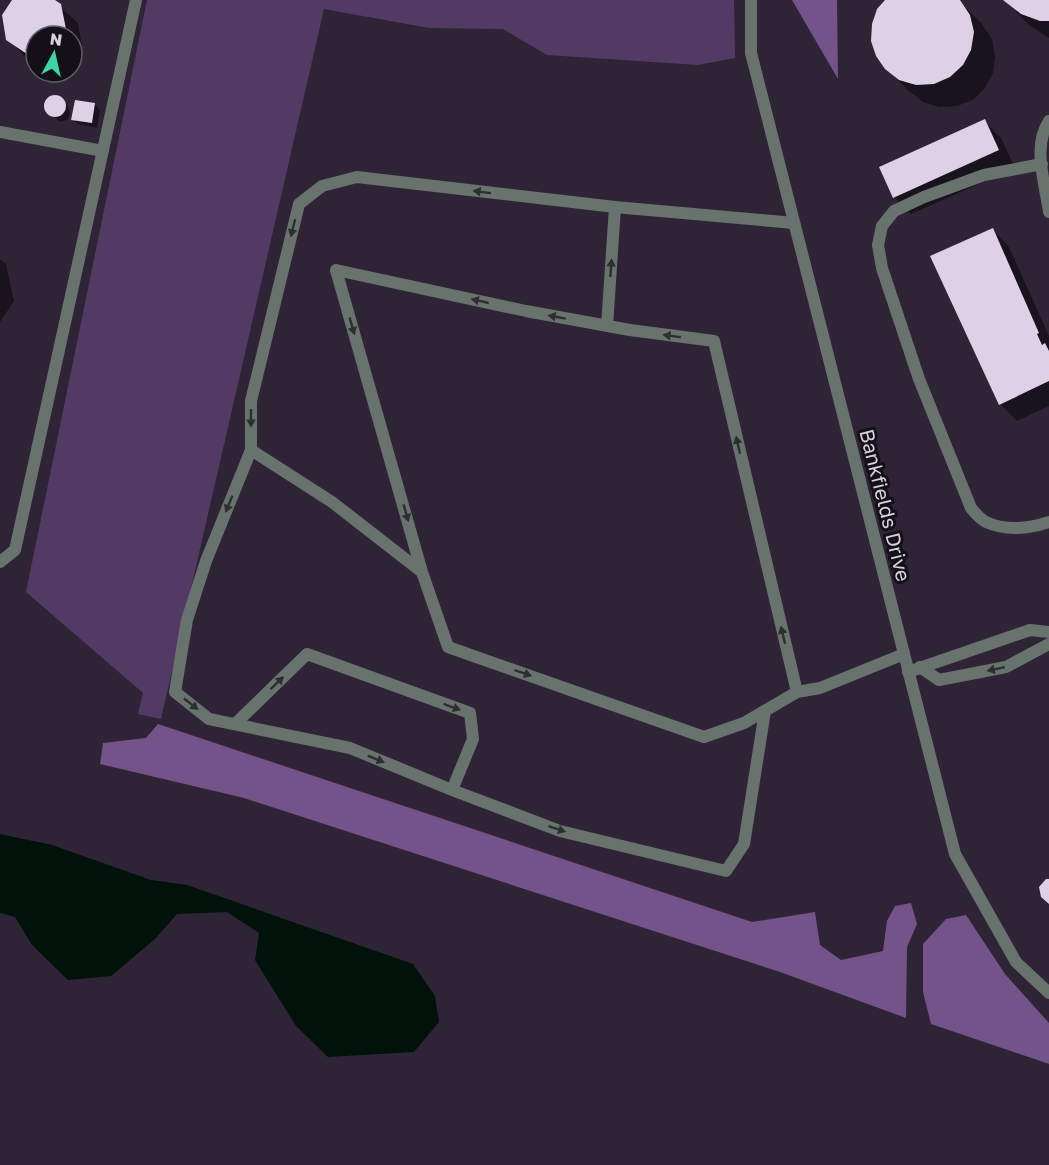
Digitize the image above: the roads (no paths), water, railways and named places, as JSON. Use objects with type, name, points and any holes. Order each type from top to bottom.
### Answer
[{"type":"street","points":[[0,562],[15,550],[136,0]]},
{"type":"street","name":"Bankfields Drive","points":[[751,0],[751,53],[904,654],[914,669],[955,854],[1016,962],[1049,993]]},
{"type":"street","points":[[1049,121],[1042,131],[1040,150],[1049,212]]},
{"type":"street","points":[[0,132],[103,151]]},
{"type":"street","points":[[1042,164],[984,175],[924,197],[894,211],[882,226],[878,245],[882,268],[919,379],[971,508],[983,521],[1005,528],[1037,526],[1049,522]]},
{"type":"street","points":[[765,711],[744,844],[726,871],[560,831],[350,748],[209,719],[175,692],[190,610],[206,561],[251,450],[251,401],[299,204],[322,186],[357,177],[615,207],[794,223]]},
{"type":"street","points":[[607,326],[615,207]]},
{"type":"street","points":[[797,692],[714,341],[607,326],[526,311],[336,270],[422,572],[448,647],[704,737],[744,723],[797,692],[820,688],[904,654]]},
{"type":"street","points":[[251,450],[332,502],[422,572]]},
{"type":"street","points":[[914,669],[1030,630],[1049,632]]},
{"type":"street","points":[[914,669],[939,680],[1006,667],[1049,644]]},
{"type":"street","points":[[236,724],[307,654],[470,713],[473,740],[452,790]]}]
